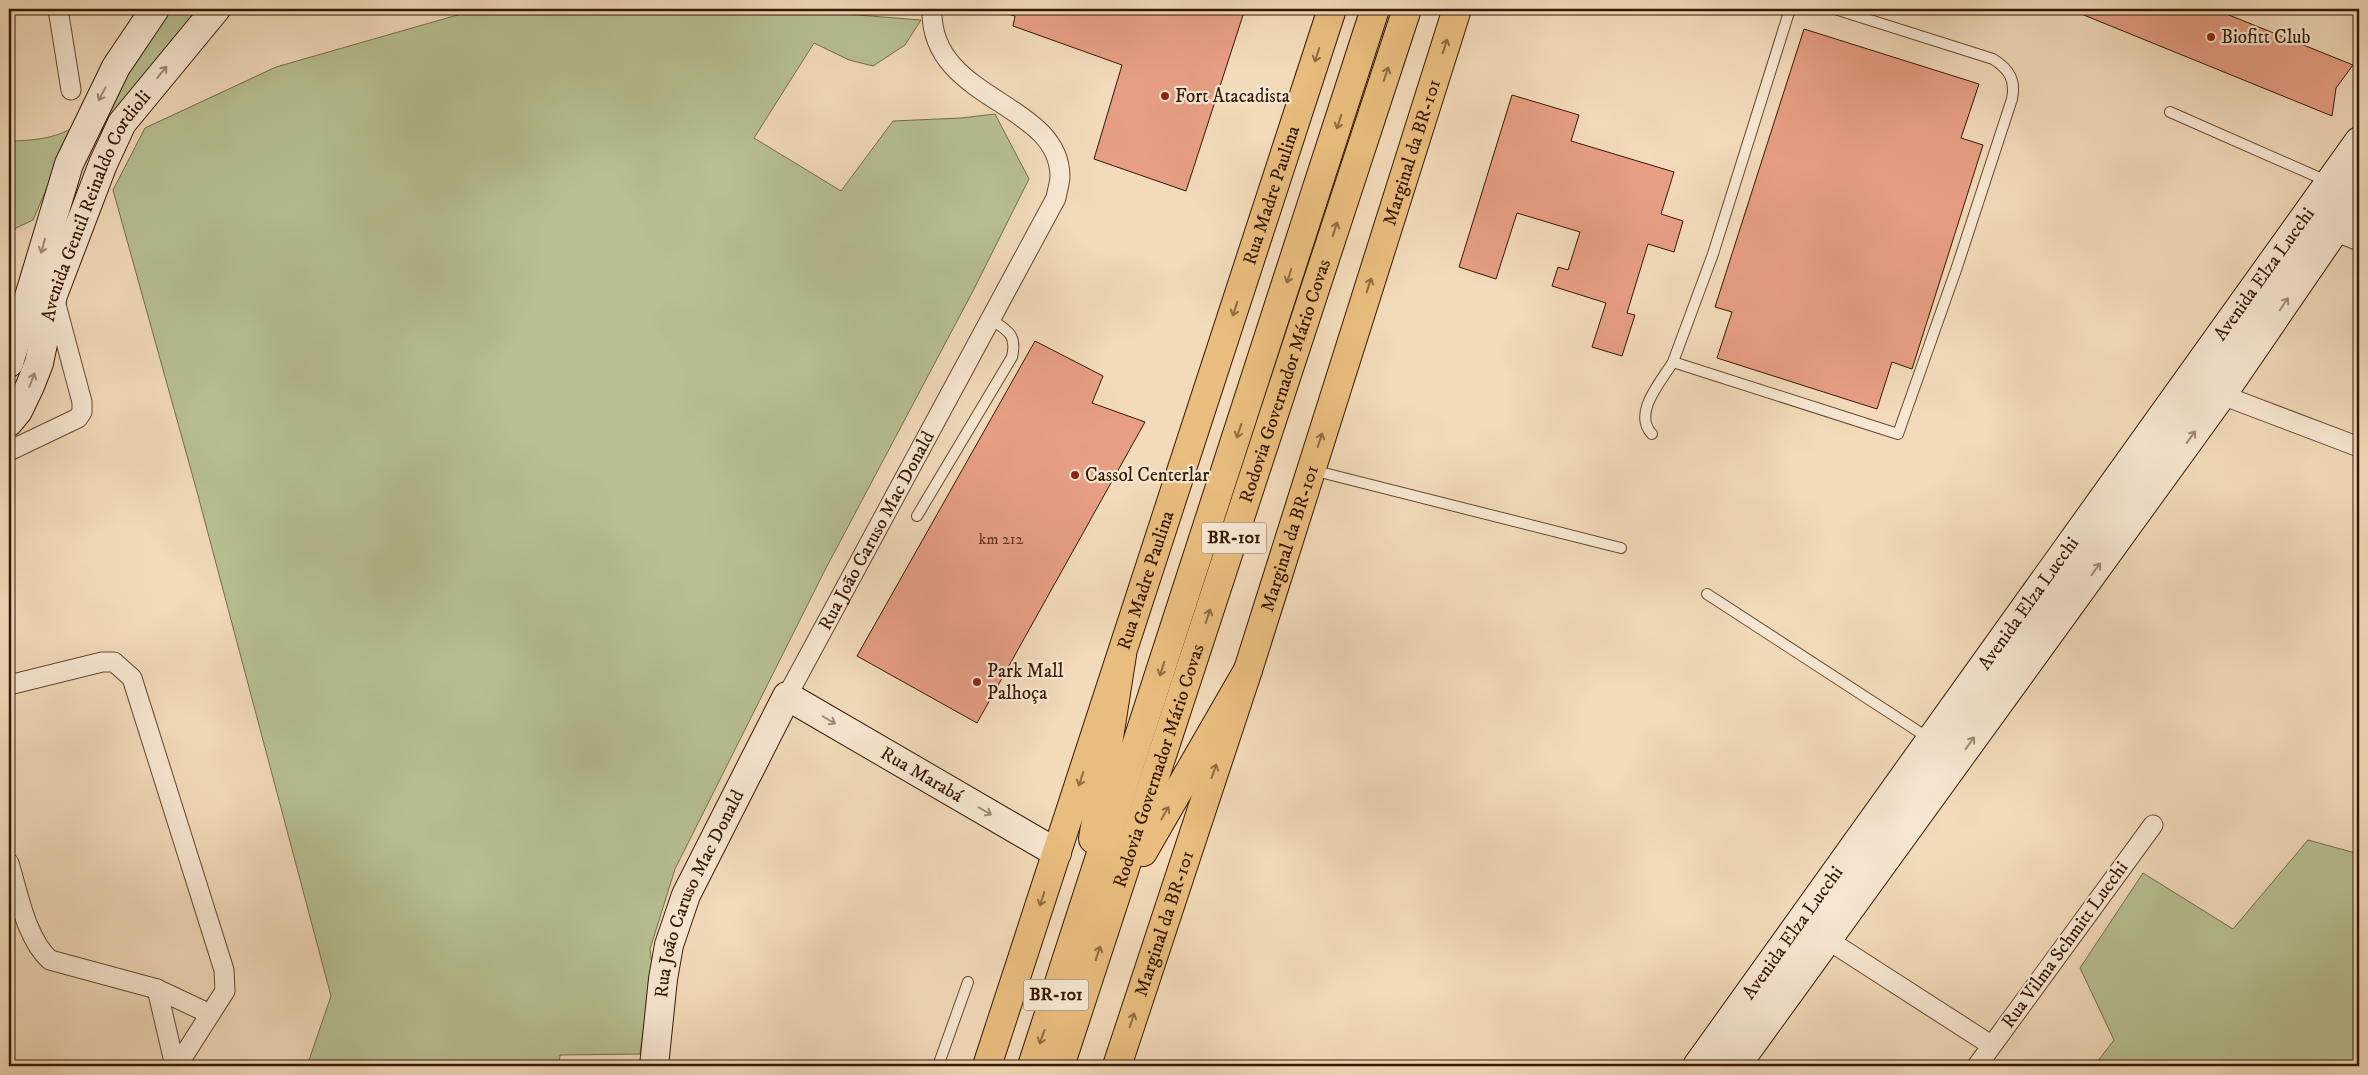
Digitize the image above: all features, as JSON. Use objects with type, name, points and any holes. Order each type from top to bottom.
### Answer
[{"type":"main road","name":"Avenida Gentil Reinaldo Cordioli","points":[[9,363],[69,164],[116,67],[155,9]]},
{"type":"main road","name":"Avenida Gentil Reinaldo Cordioli","points":[[9,422],[18,411],[39,363],[53,295],[103,164],[122,123],[216,9]]},
{"type":"main road","name":"Rua Madre Paulina","points":[[987,1066],[1332,9]]},
{"type":"main road","name":"Rodovia Governador Mário Covas","points":[[1032,1066],[1080,924],[1376,9]]},
{"type":"main road","name":"Rodovia Governador Mário Covas","points":[[1060,1066],[1407,9]]},
{"type":"main road","name":"Marginal da BR-101","points":[[1118,1066],[1248,670],[1457,9]]},
{"type":"main road","name":"Avenida Elza Lucchi","points":[[1736,1066],[1828,940],[2359,141]]},
{"type":"main road","name":"Avenida Elza Lucchi","points":[[1697,1066],[1931,739],[2060,589],[2222,395],[2359,195]]},
{"type":"main road","points":[[1080,924],[1122,655]]},
{"type":"main road","points":[[1115,901],[1248,670]]},
{"type":"main road","name":"Rua Marabá","points":[[787,696],[1057,853]]},
{"type":"main road","name":"Rua João Caruso Mac Donald","points":[[654,1066],[663,979],[669,945],[686,895],[787,696]]},
{"type":"street","points":[[58,9],[71,90]]},
{"type":"street","name":"Rua João Caruso Mac Donald","points":[[787,696],[992,320],[1056,198],[1060,176],[1056,155],[1048,140],[1036,127],[997,102],[962,75],[938,46],[933,29],[932,9]]},
{"type":"street","points":[[1718,1066],[2359,168]]},
{"type":"street","points":[[2334,231],[2359,241]]},
{"type":"street","points":[[9,450],[78,418],[82,412],[82,402],[53,295]]},
{"type":"street","points":[[2222,395],[2359,447]]},
{"type":"street","points":[[9,685],[102,662],[114,662],[132,678],[224,970],[225,991],[176,1066]]},
{"type":"street","name":"Rua Vilma Schmitt Lucchi","points":[[1977,1066],[2153,824]]},
{"type":"street","points":[[9,862],[32,934],[40,951],[50,960],[157,989],[210,1014]]},
{"type":"street","points":[[1828,940],[1991,1045]]},
{"type":"street","points":[[157,989],[176,1066]]},
{"type":"lane","points":[[1652,434],[1645,424],[1644,412],[1673,362],[1713,254],[1790,9]]},
{"type":"lane","points":[[1673,362],[1898,434],[1957,267],[2012,99],[2013,83],[2004,66],[1993,59],[1836,9]]},
{"type":"lane","points":[[2170,112],[2330,182]]},
{"type":"lane","points":[[917,516],[1012,357],[1015,345],[1008,331],[992,320]]},
{"type":"lane","points":[[1311,470],[1621,548]]},
{"type":"lane","points":[[1707,594],[1931,739]]},
{"type":"lane","points":[[938,1066],[968,982]]},
{"type":"green space","points":[[171,9],[200,9],[99,143],[104,124],[119,89],[138,56]]},
{"type":"green space","points":[[500,9],[782,9],[921,20],[905,45],[873,66],[849,60],[814,43],[754,138],[841,191],[893,121],[961,118],[995,114],[1029,179],[973,291],[825,570],[675,869],[650,949],[652,965],[640,1054],[560,1055],[559,1066],[307,1066],[331,996],[196,488],[113,190],[145,128],[276,67],[468,12]]},
{"type":"green space","points":[[79,124],[56,167],[33,220],[16,228],[9,239],[9,154],[13,141],[48,137],[71,129]]},
{"type":"green space","points":[[2308,840],[2359,854],[2359,1066],[2094,1066],[2114,1040],[2080,968],[2143,873],[2233,929]]},
{"type":"building","name":"Fort Atacadista","points":[[989,9],[1245,9],[1186,191],[1094,159],[1122,65],[1013,26],[1015,16]]},
{"type":"building","name":"Biofitt Club","points":[[2069,9],[2214,9],[2353,65],[2336,88],[2332,116]]},
{"type":"building","points":[[1804,29],[1979,84],[1961,138],[1983,145],[1912,369],[1892,362],[1877,409],[1717,358],[1732,312],[1715,307]]},
{"type":"building","points":[[1512,95],[1579,115],[1571,141],[1674,172],[1661,214],[1683,221],[1674,252],[1648,244],[1627,313],[1635,315],[1622,356],[1592,347],[1606,303],[1552,286],[1558,267],[1568,270],[1580,232],[1517,213],[1496,279],[1459,267]]},
{"type":"building","points":[[1035,341],[1103,376],[1092,403],[1145,422],[977,723],[857,656]]},
{"type":"place","name":"Biofitt Club","points":[[2211,37]]},
{"type":"place","name":"Fort Atacadista","points":[[1165,96]]},
{"type":"place","name":"Cassol Centerlar","points":[[1075,475]]},
{"type":"place","name":"Park Mall Palhoça","points":[[977,682]]}]
